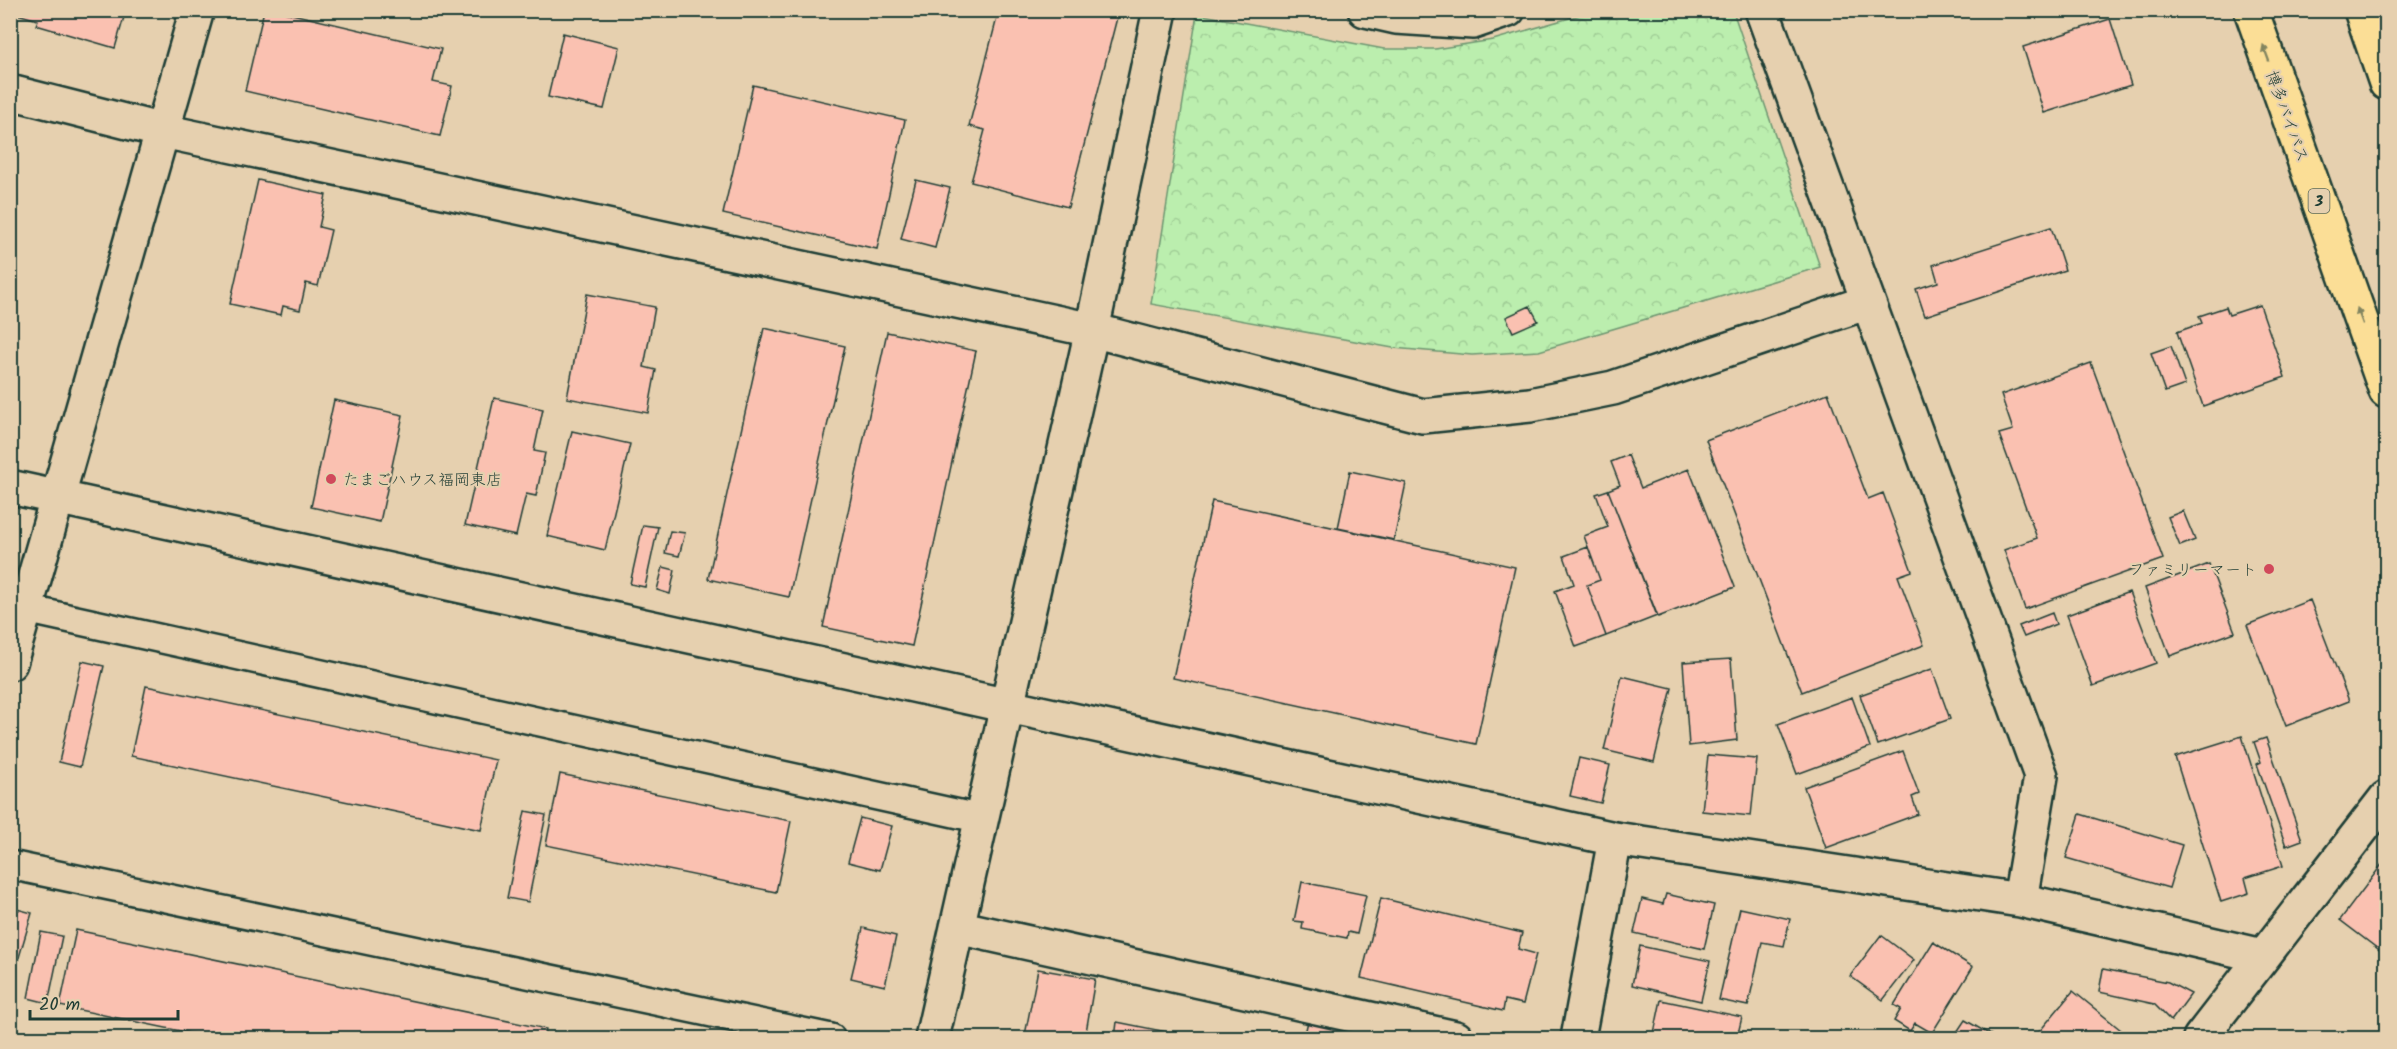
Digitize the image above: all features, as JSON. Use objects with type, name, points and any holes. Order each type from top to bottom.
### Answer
[{"type":"highway","name":"博多バイパス","points":[[2251,10],[2386,391]]},
{"type":"highway","points":[[2361,10],[2386,83]]},
{"type":"street","points":[[10,663],[197,10]]},
{"type":"street","points":[[932,1038],[1092,330],[1160,10]]},
{"type":"street","points":[[1365,10],[1396,17],[1473,22],[1508,10]]},
{"type":"street","points":[[1761,10],[2041,777],[2020,900]]},
{"type":"street","points":[[10,92],[163,131],[1092,330],[1423,416],[1530,405],[1613,388],[1868,302]]},
{"type":"street","points":[[10,487],[1615,839],[2020,900],[2263,956]]},
{"type":"street","points":[[2200,1038],[2386,798]]},
{"type":"street","points":[[1578,1038],[1615,839]]},
{"type":"street","points":[[957,927],[1455,1038]]},
{"type":"lane","points":[[26,609],[982,819]]},
{"type":"lane","points":[[10,865],[831,1038]]},
{"type":"green space","points":[[1594,11],[1733,11],[1820,267],[1539,351],[1472,355],[1393,348],[1151,304],[1197,14],[1384,49],[1435,49],[1493,40]]},
{"type":"building","points":[[10,10],[126,10],[115,48],[36,25],[38,20],[10,12]]},
{"type":"building","points":[[264,10],[275,10],[441,49],[433,82],[452,86],[440,136],[245,91]]},
{"type":"building","points":[[999,10],[1119,10],[1068,207],[971,182],[985,130],[969,126]]},
{"type":"building","points":[[2110,19],[2131,85],[2044,113],[2023,47]]},
{"type":"building","points":[[563,33],[619,47],[604,109],[548,97]]},
{"type":"building","points":[[753,85],[905,120],[877,249],[723,214]]},
{"type":"building","points":[[258,180],[326,195],[319,227],[331,230],[318,286],[306,283],[300,310],[283,306],[281,315],[230,304]]},
{"type":"building","points":[[916,180],[950,188],[935,248],[901,239]]},
{"type":"building","points":[[2051,227],[2065,270],[1925,316],[1916,289],[1938,282],[1933,265]]},
{"type":"building","points":[[587,294],[655,307],[644,367],[656,370],[648,413],[567,398]]},
{"type":"building","points":[[2260,305],[2285,377],[2203,406],[2177,332],[2202,323],[2199,316],[2226,307],[2229,315]]},
{"type":"building","points":[[1530,306],[1538,321],[1513,332],[1506,317]]},
{"type":"building","points":[[764,328],[845,346],[789,597],[708,579]]},
{"type":"building","points":[[887,332],[976,351],[912,646],[823,627]]},
{"type":"building","points":[[2171,346],[2185,385],[2165,392],[2151,353]]},
{"type":"building","points":[[2091,363],[2163,559],[2025,609],[2004,550],[2037,538],[1999,434],[2013,430],[2001,395]]},
{"type":"building","points":[[1828,393],[1868,499],[1883,493],[1912,571],[1898,576],[1924,645],[1802,692],[1706,440]]},
{"type":"building","points":[[494,398],[543,409],[534,451],[545,453],[536,496],[526,494],[516,536],[465,525]]},
{"type":"building","points":[[334,400],[403,415],[380,522],[311,507]]},
{"type":"building","points":[[572,431],[630,444],[605,550],[547,536]]},
{"type":"building","points":[[1628,455],[1641,488],[1689,469],[1735,587],[1658,617],[1608,490],[1620,485],[1611,462]]},
{"type":"building","points":[[1350,471],[1406,483],[1394,540],[1338,528]]},
{"type":"building","points":[[1608,490],[1657,616],[1606,636],[1587,585],[1600,580],[1584,536],[1608,527],[1596,494]]},
{"type":"building","points":[[1212,501],[1515,567],[1476,744],[1173,678]]},
{"type":"building","points":[[2183,511],[2195,540],[2180,546],[2168,517]]},
{"type":"building","points":[[643,525],[658,527],[645,587],[630,584]]},
{"type":"building","points":[[670,531],[685,533],[679,556],[665,553]]},
{"type":"building","points":[[1588,547],[1600,580],[1587,585],[1606,636],[1576,647],[1555,591],[1574,584],[1564,556]]},
{"type":"building","points":[[2209,564],[2235,632],[2170,656],[2145,588]]},
{"type":"building","points":[[663,567],[675,570],[670,594],[657,590]]},
{"type":"building","points":[[2129,592],[2156,663],[2093,686],[2067,615]]},
{"type":"building","points":[[2310,600],[2349,701],[2286,726],[2247,625]]},
{"type":"building","points":[[2052,613],[2056,624],[2024,637],[2019,626]]},
{"type":"building","points":[[1731,659],[1737,740],[1689,746],[1683,662]]},
{"type":"building","points":[[82,661],[104,666],[80,767],[59,762]]},
{"type":"building","points":[[1932,669],[1950,719],[1878,745],[1860,695]]},
{"type":"building","points":[[1622,676],[1672,688],[1654,762],[1604,750]]},
{"type":"building","points":[[146,686],[496,760],[481,830],[131,756]]},
{"type":"building","points":[[1852,697],[1870,747],[1797,774],[1778,724]]},
{"type":"building","points":[[2242,736],[2283,866],[2245,878],[2249,893],[2221,902],[2175,757]]},
{"type":"building","points":[[2266,738],[2302,840],[2286,846],[2257,764],[2261,762],[2254,742]]},
{"type":"building","points":[[1903,751],[1919,794],[1912,797],[1918,814],[1826,848],[1804,787]]},
{"type":"building","points":[[1708,755],[1757,759],[1751,816],[1702,811]]},
{"type":"building","points":[[1579,758],[1610,765],[1601,803],[1570,796]]},
{"type":"building","points":[[560,774],[791,821],[776,892],[546,845]]},
{"type":"building","points":[[525,811],[546,815],[528,902],[507,898]]},
{"type":"building","points":[[2080,814],[2182,845],[2169,888],[2066,858]]},
{"type":"building","points":[[860,818],[892,826],[880,870],[848,862]]},
{"type":"building","points":[[2386,859],[2386,955],[2340,920]]},
{"type":"building","points":[[1302,882],[1366,895],[1357,934],[1348,932],[1347,938],[1302,929],[1303,922],[1294,921]]},
{"type":"building","points":[[1666,894],[1714,905],[1704,949],[1634,933],[1642,899],[1663,904]]},
{"type":"building","points":[[1381,898],[1522,933],[1518,949],[1536,954],[1523,1004],[1505,1000],[1503,1011],[1361,978]]},
{"type":"building","points":[[13,908],[32,913],[10,988],[10,917]]},
{"type":"building","points":[[1740,908],[1790,919],[1784,946],[1762,942],[1748,1006],[1719,1000]]},
{"type":"building","points":[[863,928],[896,936],[885,986],[851,978]]},
{"type":"building","points":[[76,930],[546,1029],[544,1038],[214,1038],[60,1006]]},
{"type":"building","points":[[41,932],[62,936],[48,1003],[28,998]]},
{"type":"building","points":[[1881,935],[1914,960],[1883,1000],[1850,976]]},
{"type":"building","points":[[1933,942],[1973,967],[1932,1033],[1915,1023],[1910,1031],[1894,1021],[1901,1009],[1894,1005]]},
{"type":"building","points":[[1640,946],[1710,961],[1701,1001],[1632,985]]},
{"type":"building","points":[[1038,969],[1095,979],[1085,1038],[1045,1038],[1025,1035]]},
{"type":"building","points":[[2103,969],[2168,982],[2191,994],[2171,1021],[2154,1004],[2099,992]]},
{"type":"building","points":[[2073,991],[2121,1030],[2114,1038],[2034,1038]]},
{"type":"building","points":[[1661,1000],[1742,1017],[1737,1038],[1653,1038]]},
{"type":"building","points":[[1310,1013],[1367,1027],[1364,1038],[1304,1038]]},
{"type":"building","points":[[1965,1020],[1996,1038],[1953,1038]]},
{"type":"building","points":[[1117,1022],[1167,1032],[1166,1038],[1115,1038]]},
{"type":"place","name":"たまごハウス福岡東店","points":[[331,479]]},
{"type":"place","name":"ファミリーマート","points":[[2269,569]]}]
